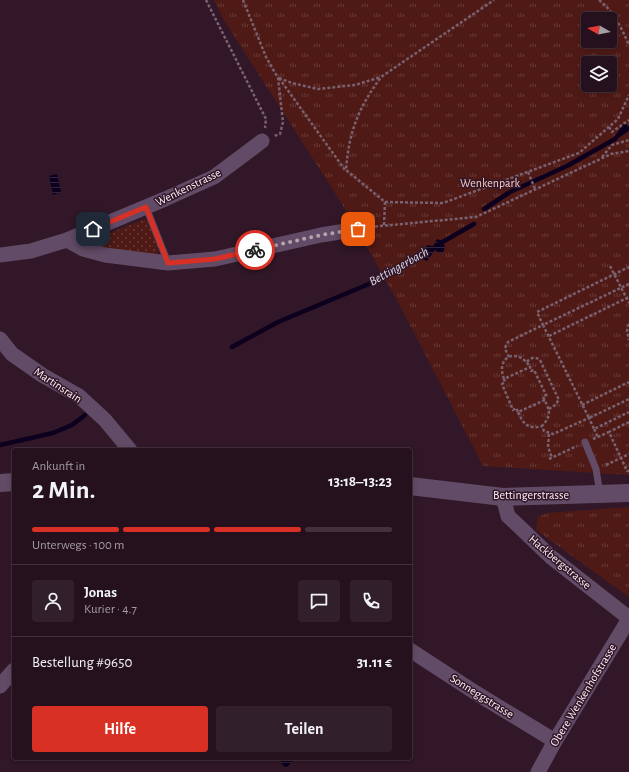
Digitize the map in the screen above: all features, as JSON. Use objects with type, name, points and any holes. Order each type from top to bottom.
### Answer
[{"type":"street","name":"Wenkenstrasse","points":[[0,255],[31,251],[67,240],[146,207],[214,177],[262,141]]},
{"type":"street","points":[[67,240],[83,249],[105,255],[168,263],[215,259],[321,235],[358,229]]},
{"type":"street","name":"Martinsrain","points":[[0,339],[12,354],[42,375],[79,396],[105,420],[128,448]]},
{"type":"street","points":[[0,483],[12,482]]},
{"type":"street","name":"Bettingerstrasse","points":[[412,486],[503,497],[629,493]]},
{"type":"street","name":"Hackbergstrasse","points":[[503,497],[508,516],[551,557],[629,618]]},
{"type":"street","name":"Obere Wenkenhofstrasse","points":[[538,772],[629,618]]},
{"type":"street","name":"Sonneggstrasse","points":[[412,651],[476,693],[555,741]]},
{"type":"street","points":[[0,686],[12,672]]},
{"type":"lane","points":[[146,207],[168,263]]},
{"type":"lane","points":[[585,442],[596,469],[600,494]]},
{"type":"path","points":[[206,0],[266,118],[262,141]]},
{"type":"path","points":[[243,0],[266,57],[278,78],[346,170],[385,202],[443,203],[579,153],[618,119],[629,95]]},
{"type":"path","points":[[346,170],[350,137],[355,122],[371,91],[382,77],[494,0]]},
{"type":"path","points":[[598,0],[609,9],[614,16],[623,30],[629,45]]},
{"type":"path","points":[[278,78],[318,89],[355,85],[382,77]]},
{"type":"path","points":[[262,141],[280,134],[282,128],[283,122],[278,78]]},
{"type":"path","points":[[609,127],[612,132],[629,120]]},
{"type":"path","points":[[602,158],[612,145],[629,140]]},
{"type":"path","points":[[358,229],[384,225],[476,217],[611,154],[629,151]]},
{"type":"path","points":[[528,172],[535,189]]},
{"type":"path","points":[[384,225],[385,202]]},
{"type":"path","points":[[610,266],[628,298],[629,303]]},
{"type":"path","points":[[629,267],[537,312],[598,437],[629,422]]},
{"type":"path","points":[[509,357],[506,349],[508,342],[629,284]]},
{"type":"path","points":[[549,336],[628,298]]},
{"type":"path","points":[[629,324],[627,331],[629,340]]},
{"type":"path","points":[[512,356],[521,358],[530,367],[531,371],[534,370],[546,395],[543,396],[550,412],[548,418],[542,426],[532,428],[526,425],[521,419],[516,408],[513,410],[502,384],[505,382],[501,371],[502,365],[509,357],[512,356]]},
{"type":"path","points":[[526,362],[529,359],[534,358],[540,360],[550,380],[559,400],[553,407],[548,409]]},
{"type":"path","points":[[504,379],[530,367]]},
{"type":"path","points":[[582,405],[629,382]]},
{"type":"path","points":[[542,426],[544,431],[549,434],[553,434],[629,399]]},
{"type":"path","points":[[518,412],[545,400]]},
{"type":"path","points":[[594,429],[629,412]]},
{"type":"path","points":[[609,432],[627,472],[629,471]]},
{"type":"path","points":[[549,434],[548,447],[551,459],[585,442]]},
{"type":"path","points":[[596,469],[629,454]]},
{"type":"green space","name":"Wenkenpark","points":[[214,0],[629,0],[629,475],[483,466],[397,300],[347,212],[222,17]]},
{"type":"green space","points":[[142,220],[149,222],[157,241],[158,251],[154,256],[149,258],[85,243]]},
{"type":"green space","points":[[629,507],[629,597],[536,530],[538,516],[547,513]]},
{"type":"shaded area","points":[[57,174],[61,192],[53,195],[49,176]]},
{"type":"shaded area","points":[[437,239],[443,241],[445,247],[443,253],[435,250],[427,261],[417,257],[417,253],[428,245],[433,246]]},
{"type":"shaded area","points":[[282,760],[294,760],[286,768],[280,762]]},
{"type":"waterway","name":"Bettingerbach","points":[[484,209],[510,192],[567,166],[615,139],[625,126]]},
{"type":"waterway","name":"Bettingerbach","points":[[619,135],[629,128]]},
{"type":"waterway","name":"Bettingerbach","points":[[439,244],[474,224]]},
{"type":"waterway","name":"Bettingerbach","points":[[232,347],[278,322],[381,279],[423,254]]},
{"type":"waterway","points":[[0,445],[53,433],[72,425],[85,415]]},
{"type":"way so far","points":[[255,250],[321,235],[358,229]]},
{"type":"route","points":[[93,229],[146,207],[168,263],[215,259],[255,250]]}]
